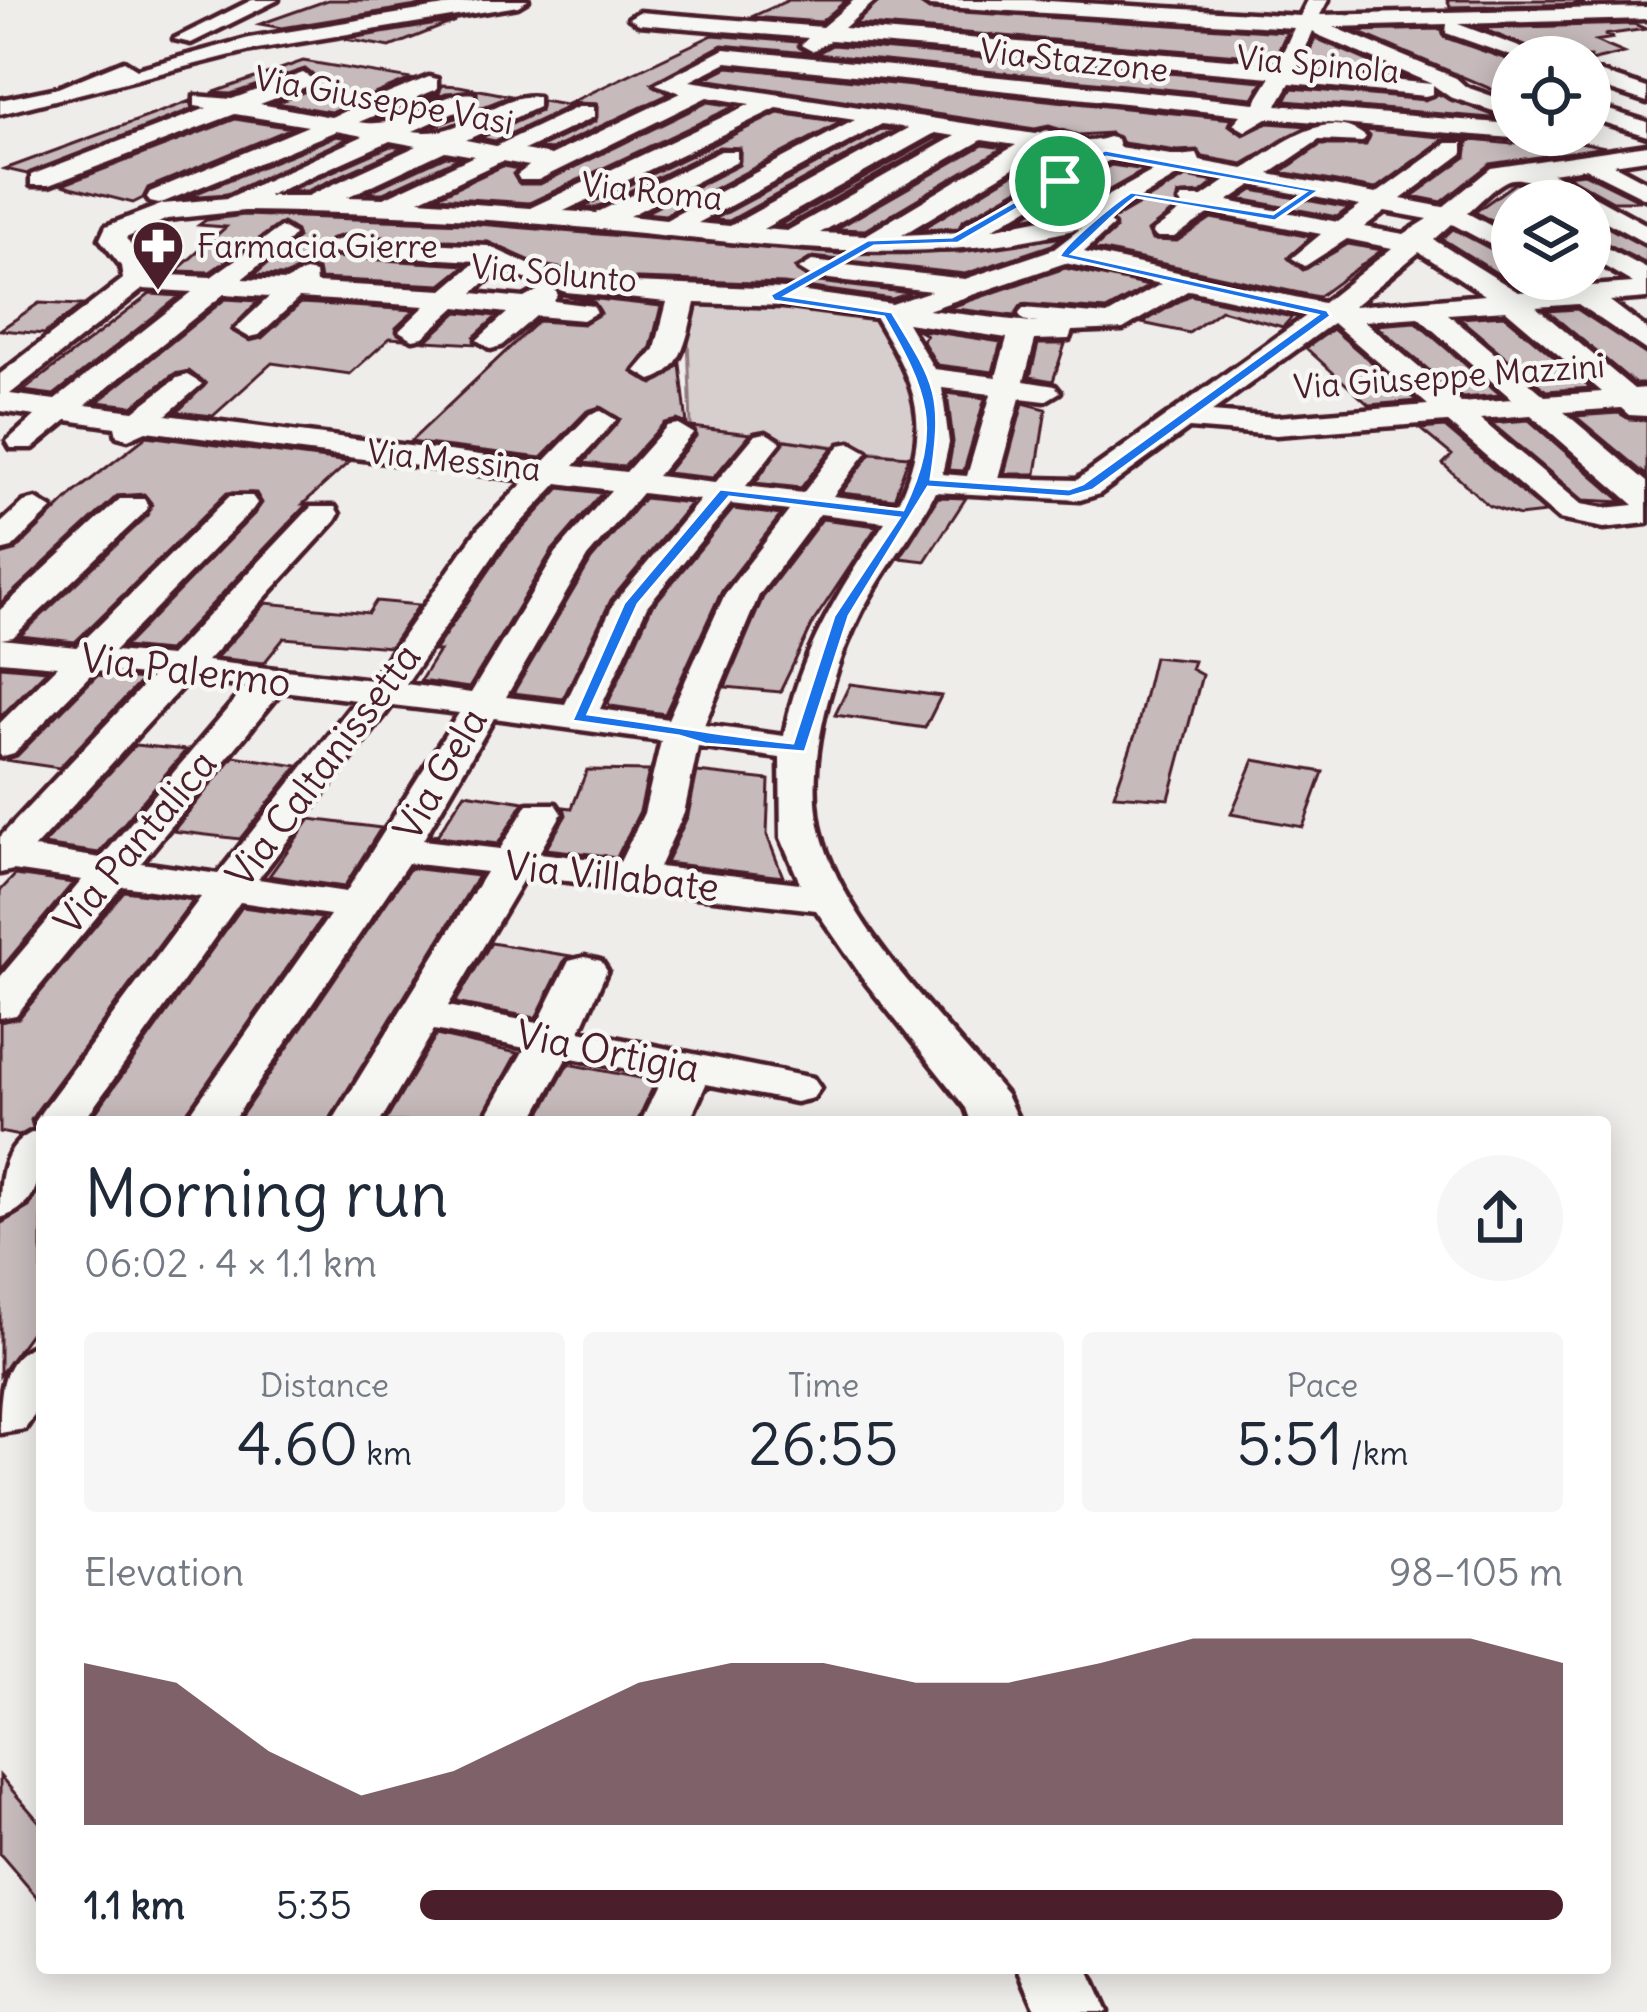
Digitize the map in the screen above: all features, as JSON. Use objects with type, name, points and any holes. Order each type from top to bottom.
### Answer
[{"type":"street","points":[[99,80],[268,0]]},
{"type":"street","points":[[0,107],[248,44],[518,0]]},
{"type":"street","name":"Via Spinola","points":[[671,0],[640,18],[762,36],[980,53],[1137,82],[1211,76],[1491,108]]},
{"type":"street","points":[[457,212],[664,109],[783,62],[819,41],[866,0]]},
{"type":"street","points":[[536,214],[841,68],[875,46],[928,0],[1246,6],[1298,22],[1491,104]]},
{"type":"street","points":[[1278,82],[1298,22],[1318,0]]},
{"type":"street","points":[[606,218],[895,74],[928,48],[962,1]]},
{"type":"street","points":[[704,25],[739,2]]},
{"type":"street","points":[[673,226],[950,80],[980,53],[1012,3]]},
{"type":"street","points":[[736,232],[1001,85],[1031,61],[1074,5]]},
{"type":"street","points":[[954,241],[1105,153],[1108,144],[1185,104],[1211,76],[1246,6]]},
{"type":"street","points":[[790,239],[1075,74],[1099,57],[1133,7]]},
{"type":"street","points":[[774,297],[1116,97],[1158,60],[1191,8]]},
{"type":"street","points":[[1493,8],[1550,36]]},
{"type":"street","points":[[1298,22],[1422,9],[1647,13]]},
{"type":"street","points":[[1422,9],[1491,38]]},
{"type":"street","points":[[762,36],[796,10]]},
{"type":"street","points":[[1618,13],[1647,25]]},
{"type":"street","points":[[1562,15],[1625,38]]},
{"type":"street","name":"Via Stazzone","points":[[705,93],[667,84],[724,55],[1185,104],[1278,82],[1491,127]]},
{"type":"street","points":[[1031,61],[1158,60],[1211,76]]},
{"type":"street","points":[[1278,82],[1422,72]]},
{"type":"street","points":[[40,180],[303,80]]},
{"type":"street","points":[[1278,82],[1458,92]]},
{"type":"street","name":"Via Roma","points":[[152,212],[226,205],[384,208],[606,218],[790,239],[954,241],[1054,227],[1106,212],[1180,164],[1278,82]]},
{"type":"street","points":[[1611,83],[1647,95]]},
{"type":"street","points":[[152,212],[145,208],[152,200],[429,84]]},
{"type":"street","points":[[705,93],[1180,164],[1381,203],[1434,228],[1491,243]]},
{"type":"street","points":[[244,131],[336,94]]},
{"type":"street","points":[[226,205],[466,99]]},
{"type":"street","name":"Via Giuseppe Vasi","points":[[203,101],[554,163]]},
{"type":"street","points":[[308,206],[530,102]]},
{"type":"street","points":[[664,109],[780,135],[885,149]]},
{"type":"street","points":[[384,208],[586,112]]},
{"type":"street","points":[[1611,118],[1647,129]]},
{"type":"street","points":[[1165,232],[1315,133],[1491,148]]},
{"type":"street","points":[[99,136],[291,176]]},
{"type":"street","points":[[1275,218],[1385,141]]},
{"type":"street","name":"Via Messina","points":[[1611,147],[1647,152]]},
{"type":"street","points":[[1305,258],[1455,148]]},
{"type":"street","name":"Via Messina","points":[[0,401],[140,421],[281,452],[550,471],[810,502],[916,498],[980,486],[1069,493],[1088,487],[1333,314],[1500,173],[1529,170],[1559,156]]},
{"type":"street","points":[[1602,156],[1647,195]]},
{"type":"street","points":[[1529,170],[1547,180]]},
{"type":"street","points":[[1484,186],[1491,190]]},
{"type":"street","points":[[1134,194],[1342,231],[1434,228],[1491,218]]},
{"type":"street","points":[[1611,200],[1647,195]]},
{"type":"street","points":[[0,388],[137,281],[134,265],[113,239],[121,225],[152,212]]},
{"type":"street","points":[[888,314],[1063,255],[1100,225],[1106,212]]},
{"type":"street","points":[[1611,215],[1647,236]]},
{"type":"street","points":[[1434,228],[1491,282]]},
{"type":"street","points":[[211,233],[281,235],[491,256],[512,269],[636,291],[680,307],[774,297],[1040,339]]},
{"type":"street","points":[[22,441],[281,235]]},
{"type":"street","points":[[249,329],[347,242],[551,241],[821,269],[964,290],[1040,339]]},
{"type":"street","points":[[339,321],[420,250]]},
{"type":"street","points":[[1063,255],[1183,282],[1240,303],[1333,314],[1510,300],[1641,403]]},
{"type":"street","points":[[413,331],[454,299],[491,256]]},
{"type":"street","points":[[1611,259],[1647,280]]},
{"type":"street","points":[[980,486],[1008,386],[1040,339],[1116,267]]},
{"type":"street","points":[[1006,276],[1060,289]]},
{"type":"street","name":"Via Solunto","points":[[137,281],[454,299],[615,315],[680,307]]},
{"type":"street","points":[[491,340],[560,281]]},
{"type":"street","points":[[905,343],[1040,339],[1078,326],[1117,325],[1183,282]]},
{"type":"street","points":[[1611,289],[1647,290]]},
{"type":"street","points":[[590,338],[636,291]]},
{"type":"street","points":[[1100,298],[1176,316]]},
{"type":"street","points":[[1590,300],[1647,342]]},
{"type":"street","points":[[651,371],[669,351],[680,307]]},
{"type":"street","points":[[1424,308],[1647,500]]},
{"type":"street","points":[[888,314],[924,377],[934,415],[916,498],[841,616],[799,749],[801,838],[828,898],[993,1116]]},
{"type":"street","points":[[1333,314],[1571,512],[1604,518],[1647,513]]},
{"type":"street","points":[[924,377],[1045,392]]},
{"type":"street","points":[[113,442],[187,384]]},
{"type":"street","name":"Via Giuseppe Mazzini","points":[[1185,419],[1276,426],[1535,406],[1641,403]]},
{"type":"street","name":"Via Caltanissetta","points":[[63,1116],[230,887],[381,694],[490,536],[601,420]]},
{"type":"street","name":"Via Gela","points":[[212,1116],[397,849],[573,553],[678,433]]},
{"type":"street","points":[[578,718],[632,603],[766,442]]},
{"type":"street","points":[[633,879],[664,813],[682,731],[742,594],[851,452]]},
{"type":"street","points":[[0,745],[241,503]]},
{"type":"street","points":[[0,629],[132,506]]},
{"type":"street","points":[[0,541],[36,509]]},
{"type":"street","points":[[1,858],[323,514]]},
{"type":"street","name":"Via Palermo","points":[[0,650],[272,680],[799,749]]},
{"type":"street","name":"Via Pantalica","points":[[0,1005],[272,680]]},
{"type":"street","points":[[360,1116],[542,813]]},
{"type":"street","name":"Via Villabate","points":[[397,849],[828,898]]},
{"type":"street","points":[[1,858],[358,906]]},
{"type":"street","points":[[510,1116],[585,970]]},
{"type":"street","name":"Via Ortigia","points":[[421,1014],[796,1088]]},
{"type":"street","points":[[668,1116],[690,1068]]},
{"type":"street","points":[[0,1202],[36,1153]]},
{"type":"street","points":[[16,1416],[36,1374]]},
{"type":"street","points":[[1055,1974],[1072,2012]]},
{"type":"shaded area","points":[[807,305],[877,318],[910,385],[917,419],[912,457],[691,427],[687,307],[805,310]]},
{"type":"building","points":[[328,0],[453,0],[282,28],[260,24]]},
{"type":"building","points":[[789,0],[847,0],[821,22],[751,17]]},
{"type":"building","points":[[880,0],[915,0],[929,10],[1287,32],[1275,58],[855,24]]},
{"type":"building","points":[[1447,0],[1572,0],[1585,4],[1450,7]]},
{"type":"building","points":[[455,21],[390,47],[345,39]]},
{"type":"building","points":[[1634,24],[1646,29],[1607,36],[1500,36],[1481,28]]},
{"type":"building","points":[[1442,29],[1444,37],[1491,54],[1491,89],[1355,31]]},
{"type":"building","points":[[713,35],[798,42],[806,53],[722,45],[652,83],[669,94],[550,150],[539,148],[596,121],[597,104],[576,103],[495,141],[480,138],[540,111],[542,101],[565,105]]},
{"type":"building","points":[[1315,38],[1404,77],[1303,67]]},
{"type":"building","points":[[832,45],[1263,81],[1253,98],[816,54]]},
{"type":"building","points":[[303,61],[411,79],[331,112],[277,103],[315,87],[318,79],[305,69],[231,94],[212,93]]},
{"type":"building","points":[[728,67],[1232,119],[1229,125],[1243,135],[1268,123],[1308,126],[1243,164],[1203,157],[1197,150],[1123,143],[1110,133],[1078,135],[1049,126],[1035,129],[704,79]]},
{"type":"building","points":[[442,85],[511,96],[433,127],[476,108],[477,91],[446,93],[379,118],[439,93]]},
{"type":"building","points":[[1292,88],[1425,100],[1438,94],[1491,118],[1285,101]]},
{"type":"building","points":[[190,101],[192,109],[27,174],[5,169]]},
{"type":"building","points":[[708,102],[735,106],[529,203],[436,197],[503,166],[518,169],[513,174],[520,184],[540,184]]},
{"type":"building","points":[[778,113],[841,122],[665,215],[645,213],[739,165],[740,148],[719,147],[595,208],[581,208]]},
{"type":"building","points":[[235,119],[292,128],[148,188],[133,203],[62,185]]},
{"type":"building","points":[[883,129],[894,130],[729,221],[713,220]]},
{"type":"building","points":[[1364,130],[1463,139],[1444,139],[1375,189],[1281,172],[1320,145],[1366,145],[1370,136]]},
{"type":"building","points":[[336,136],[348,138],[227,194],[187,197]]},
{"type":"building","points":[[941,139],[786,226],[778,226]]},
{"type":"building","points":[[1463,139],[1491,142],[1491,156],[1544,156],[1490,164],[1442,202],[1412,196],[1466,157],[1468,143]]},
{"type":"building","points":[[983,145],[1003,148],[865,230],[836,229]]},
{"type":"building","points":[[391,146],[402,148],[307,191],[288,191]]},
{"type":"building","points":[[1044,155],[1070,159],[962,221],[959,228],[920,230]]},
{"type":"building","points":[[446,156],[459,158],[383,193],[366,193]]},
{"type":"building","points":[[1111,165],[1145,170],[1079,207],[1018,219]]},
{"type":"building","points":[[1584,173],[1598,180],[1575,180],[1566,175]]},
{"type":"building","points":[[1186,177],[1215,182],[1201,193],[1178,195],[1178,207],[1148,231],[1152,240],[1177,241],[1211,218],[1311,237],[1288,258],[1303,270],[1348,244],[1382,250],[1318,297],[1094,249],[1116,229],[1112,220]]},
{"type":"building","points":[[1611,186],[1641,201],[1613,201]]},
{"type":"building","points":[[1253,190],[1349,208],[1337,217],[1240,199]]},
{"type":"building","points":[[1491,200],[1491,221],[1475,212]]},
{"type":"building","points":[[244,215],[466,223],[841,254],[962,252],[1063,237],[965,274],[813,257],[795,268],[811,281],[910,293],[892,299],[784,284],[610,278],[538,264],[488,242],[342,235],[325,244],[333,257],[466,265],[441,285],[320,279],[318,270],[306,267],[285,276],[254,275],[298,238],[283,223],[210,272],[176,271],[226,227],[199,225]]},
{"type":"building","points":[[1453,229],[1491,249],[1491,270],[1442,239]]},
{"type":"building","points":[[1611,229],[1647,248],[1647,264],[1611,246]]},
{"type":"building","points":[[1065,268],[1149,286],[1106,310],[1023,304],[1015,316],[948,308]]},
{"type":"building","points":[[150,294],[180,296],[54,395],[23,391]]},
{"type":"building","points":[[562,295],[661,306],[651,347],[632,372],[653,384],[680,364],[687,424],[664,423],[624,467],[583,463],[620,419],[600,407],[587,411],[541,458],[410,442],[538,321],[583,324],[601,313],[594,302]]},
{"type":"building","points":[[1190,295],[1292,317],[1283,327],[1221,310],[1189,333],[1142,323]]},
{"type":"building","points":[[225,299],[258,301],[231,330],[250,341],[262,338],[301,303],[415,310],[396,328],[404,339],[390,338],[350,374],[272,363],[213,416],[177,412],[206,384],[189,371],[174,374],[133,406],[97,402]]},
{"type":"building","points":[[39,303],[82,305],[44,334],[0,330]]},
{"type":"building","points":[[1577,309],[1647,355],[1647,384],[1635,384],[1547,311]]},
{"type":"building","points":[[458,312],[497,316],[474,337],[476,344],[426,341]]},
{"type":"building","points":[[1504,315],[1591,388],[1546,391],[1459,318]]},
{"type":"building","points":[[1416,322],[1501,395],[1462,398],[1375,325]]},
{"type":"building","points":[[916,329],[1001,342],[993,372],[937,365],[922,340],[926,335]]},
{"type":"building","points":[[1333,329],[1417,401],[1369,405],[1306,348]]},
{"type":"building","points":[[1038,344],[1065,344],[1053,381],[1030,377]]},
{"type":"building","points":[[947,393],[985,398],[964,471],[948,470],[953,442]]},
{"type":"building","points":[[1023,403],[1046,409],[1036,474],[1004,474]]},
{"type":"building","points":[[1619,413],[1647,420],[1647,476],[1575,416]]},
{"type":"building","points":[[1529,420],[1623,502],[1583,500],[1491,423]]},
{"type":"building","points":[[691,427],[750,434],[713,478],[666,473],[696,436]]},
{"type":"building","points":[[1445,427],[1546,513],[1519,516],[1489,506],[1443,464],[1452,455],[1420,429]]},
{"type":"building","points":[[147,436],[349,462],[303,504],[307,504],[168,651],[124,647],[255,513],[262,503],[256,493],[227,493],[75,642],[20,636],[147,516],[152,504],[144,494],[117,496],[0,604],[0,555],[15,551],[75,492]]},
{"type":"building","points":[[785,440],[833,447],[801,488],[755,483]]},
{"type":"building","points":[[871,453],[909,456],[894,499],[841,493]]},
{"type":"building","points":[[560,488],[602,493],[552,551],[469,688],[420,681],[439,651],[434,651],[506,546]]},
{"type":"building","points":[[938,497],[966,498],[925,561],[900,558]]},
{"type":"building","points":[[644,498],[691,503],[611,600],[563,699],[513,693],[591,560]]},
{"type":"building","points":[[733,509],[781,515],[721,592],[665,714],[611,706],[608,703],[651,608]]},
{"type":"building","points":[[822,519],[877,526],[814,621],[780,692],[725,687],[763,597]]},
{"type":"building","points":[[376,601],[419,605],[390,647],[284,638],[264,663],[216,658],[266,603],[368,613]]},
{"type":"building","points":[[1154,657],[1194,661],[1191,669],[1202,675],[1169,799],[1114,795],[1136,732]]},
{"type":"building","points":[[0,666],[47,670],[0,717]]},
{"type":"building","points":[[97,675],[142,680],[59,768],[5,760],[17,756]]},
{"type":"building","points":[[850,684],[941,696],[925,728],[835,715]]},
{"type":"building","points":[[135,745],[186,750],[99,853],[43,845]]},
{"type":"building","points":[[234,756],[298,766],[240,839],[173,831]]},
{"type":"building","points":[[1254,760],[1323,772],[1303,827],[1231,814]]},
{"type":"building","points":[[587,770],[649,771],[640,811],[617,857],[546,849],[566,815],[564,807],[572,808]]},
{"type":"building","points":[[697,772],[769,780],[767,835],[783,877],[666,863],[688,815]]},
{"type":"building","points":[[465,793],[524,802],[498,844],[430,836],[438,834]]},
{"type":"building","points":[[310,819],[381,828],[344,887],[269,876]]},
{"type":"building","points":[[410,868],[478,876],[332,1116],[241,1116]]},
{"type":"building","points":[[15,875],[73,883],[0,970],[0,891]]},
{"type":"building","points":[[124,891],[193,900],[38,1109],[31,1120],[33,1128],[19,1136],[0,1132],[0,1022],[19,1018]]},
{"type":"building","points":[[242,907],[322,918],[184,1116],[93,1116]]},
{"type":"building","points":[[491,943],[571,956],[565,959],[536,1018],[455,1003]]},
{"type":"building","points":[[436,1035],[517,1053],[482,1116],[389,1116]]},
{"type":"building","points":[[568,1064],[656,1081],[640,1116],[539,1116]]},
{"type":"building","points":[[36,1194],[36,1325],[0,1375],[0,1224],[29,1207]]},
{"type":"building","points":[[0,1776],[36,1818],[36,1896],[0,1854]]},
{"type":"place","name":"Farmacia Gierre","points":[[158,292]]},
{"type":"route","points":[[1060,181],[954,241],[872,243],[774,297],[888,314],[924,377],[934,415],[923,482],[908,514],[725,492],[632,603],[578,718],[682,731],[705,740],[799,749],[841,616],[908,514],[923,482],[1069,493],[1088,487],[1327,314],[1063,255],[1100,225],[1106,212],[1134,194],[1275,218],[1315,190],[1105,153],[1060,181]]}]
